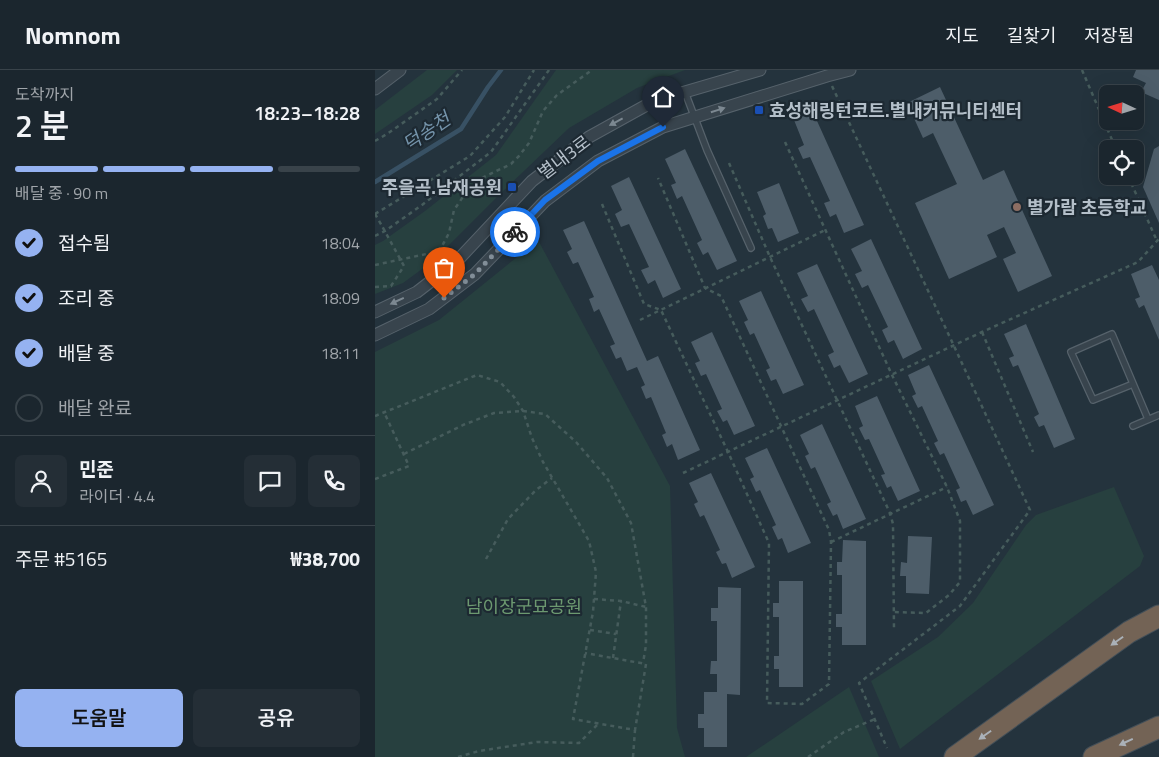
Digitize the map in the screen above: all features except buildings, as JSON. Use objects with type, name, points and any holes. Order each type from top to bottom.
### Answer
[{"type":"highway","points":[[955,757],[1129,632],[1159,616]]},
{"type":"highway","points":[[1094,757],[1159,726]]},
{"type":"street","points":[[375,89],[400,70]]},
{"type":"street","name":"별내3로","points":[[375,312],[417,292],[457,261],[532,181],[589,137],[654,102],[760,70]]},
{"type":"street","name":"별내3로","points":[[375,335],[429,309],[475,274],[545,200],[598,161],[663,127],[826,73],[850,70]]},
{"type":"lane","points":[[685,92],[707,150],[751,248]]},
{"type":"lane","points":[[1133,384],[1093,400],[1071,352],[1112,334],[1148,419]]},
{"type":"lane","points":[[1133,426],[1159,414]]},
{"type":"path","points":[[375,141],[437,99],[462,70]]},
{"type":"path","points":[[375,287],[391,286],[405,266],[375,214],[470,156],[505,117],[534,70]]},
{"type":"path","points":[[375,236],[422,205],[491,152],[549,70]]},
{"type":"path","points":[[375,265],[431,253],[441,248],[449,233],[454,210],[467,191],[482,178],[511,164],[529,143],[543,111],[557,96],[592,70]]},
{"type":"path","points":[[1082,70],[1112,140]]},
{"type":"path","points":[[826,73],[1029,510],[960,606],[859,683],[887,748]]},
{"type":"path","points":[[785,142],[891,375],[947,487],[960,521],[960,582],[949,595],[927,613],[894,612]]},
{"type":"path","points":[[729,163],[770,257],[890,513],[893,524],[894,630]]},
{"type":"path","points":[[602,204],[644,304],[661,310],[769,543],[767,703],[803,704],[829,684],[831,542],[829,530],[721,296],[705,288],[658,178]]},
{"type":"path","points":[[683,473],[982,332],[1138,262],[1158,240],[1132,185]]},
{"type":"path","points":[[640,320],[825,230]]},
{"type":"path","points":[[982,332],[1033,452]]},
{"type":"path","points":[[375,416],[477,375],[500,382],[514,398],[523,411],[532,438],[589,541],[596,572],[590,630],[573,719],[635,730]]},
{"type":"path","points":[[404,454],[463,425],[494,413],[523,411],[545,414],[576,442],[607,478],[631,523],[646,608],[646,646],[643,663]]},
{"type":"path","points":[[375,480],[409,466],[384,412]]},
{"type":"path","points":[[486,559],[508,519],[535,490],[553,478]]},
{"type":"path","points":[[831,542],[947,487]]},
{"type":"path","points":[[594,599],[621,601],[646,608]]},
{"type":"path","points":[[613,658],[621,601]]},
{"type":"path","points":[[590,630],[616,634]]},
{"type":"path","points":[[585,653],[647,664],[635,730],[633,757]]},
{"type":"path","points":[[808,757],[844,732],[875,719]]},
{"type":"path","points":[[458,757],[479,751],[537,742],[579,743],[598,724]]},
{"type":"green space","points":[[427,70],[457,70],[432,95],[375,134],[375,110]]},
{"type":"green space","points":[[556,70],[685,70],[637,88],[569,128],[439,255],[403,283],[375,294],[375,245],[425,211],[496,155]]},
{"type":"green space","name":"남이장군묘공원","points":[[538,240],[670,486],[677,728],[685,757],[375,757],[375,352],[439,320]]},
{"type":"green space","points":[[1114,487],[1144,556],[1140,566],[900,749],[871,681],[938,637],[973,603],[1026,525],[1036,515]]},
{"type":"green space","points":[[849,687],[879,757],[746,757]]},
{"type":"waterway","name":"덕송천","points":[[375,182],[461,129],[501,70]]},
{"type":"way so far","points":[[444,298],[475,274],[515,232]]},
{"type":"place","name":"효성해링턴코트.별내커뮤니티센터","points":[[759,110]]},
{"type":"place","name":"주을곡.남재공원","points":[[512,187]]},
{"type":"place","name":"별가람 초등학교","points":[[1017,207]]},
{"type":"route","points":[[515,232],[545,200],[598,161],[663,127]]}]
